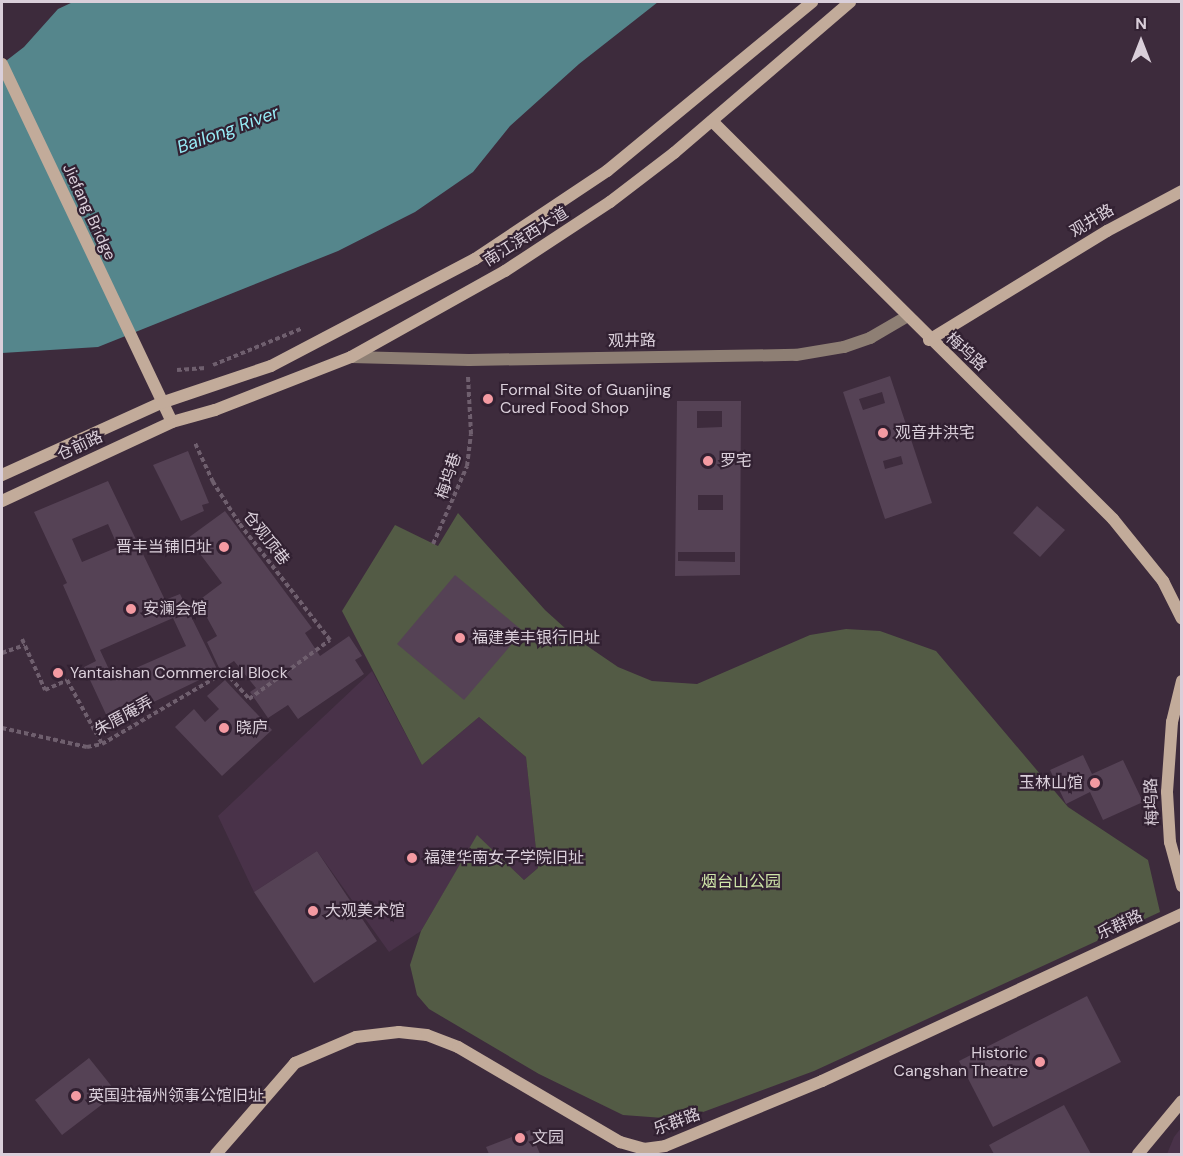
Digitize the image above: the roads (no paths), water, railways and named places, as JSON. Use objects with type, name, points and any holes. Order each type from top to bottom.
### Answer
[{"type":"street","name":"南江滨西大道","points":[[161,403],[271,366],[441,279],[531,225],[607,171],[812,2]]},
{"type":"street","name":"南江滨西大道","points":[[172,422],[214,410],[351,357],[561,235],[712,121],[850,2]]},
{"type":"street","name":"Jiefang Bridge","points":[[2,64],[172,422]]},
{"type":"street","name":"梅坞路","points":[[712,121],[929,340],[1113,519],[1163,581],[1182,619]]},
{"type":"street","name":"观井路","points":[[929,340],[1107,231],[1182,191]]},
{"type":"street","name":"观井路","points":[[351,357],[469,360],[796,355],[844,347],[870,338],[906,317]]},
{"type":"street","name":"仓前路","points":[[2,475],[161,403]]},
{"type":"street","name":"仓前路","points":[[2,501],[172,422]]},
{"type":"street","name":"梅坞路","points":[[1182,681],[1172,722],[1167,792],[1170,842],[1182,886]]},
{"type":"street","name":"乐群路","points":[[218,1153],[295,1063],[356,1037],[399,1032],[427,1035],[458,1047],[620,1142],[644,1149],[665,1146],[822,1081],[1182,914]]},
{"type":"street","points":[[1138,1155],[1182,1101]]},
{"type":"water","name":"Bailong River","points":[[73,2],[658,2],[579,64],[510,126],[473,172],[415,212],[338,251],[98,347],[2,353],[2,64],[24,47],[58,9]]},
{"type":"place","name":"Formal Site of Guanjing Cured Food Shop","points":[[488,399]]},
{"type":"place","name":"观音井洪宅","points":[[883,433]]},
{"type":"place","name":"罗宅","points":[[708,461]]},
{"type":"place","name":"晋丰当铺旧址","points":[[224,547]]},
{"type":"place","name":"安澜会馆","points":[[131,609]]},
{"type":"place","name":"福建美丰银行旧址","points":[[460,638]]},
{"type":"place","name":"Yantaishan Commercial Block","points":[[58,673]]},
{"type":"place","name":"晓庐","points":[[224,728]]},
{"type":"place","name":"玉林山馆","points":[[1095,783]]},
{"type":"place","name":"福建华南女子学院旧址","points":[[412,858]]},
{"type":"place","name":"大观美术馆","points":[[313,911]]},
{"type":"place","name":"Historic Cangshan Theatre","points":[[1040,1062]]},
{"type":"place","name":"英国驻福州领事公馆旧址","points":[[76,1096]]},
{"type":"place","name":"文园","points":[[520,1138]]},
{"type":"park label","name":"烟台山公园","points":[[741,882]]}]
